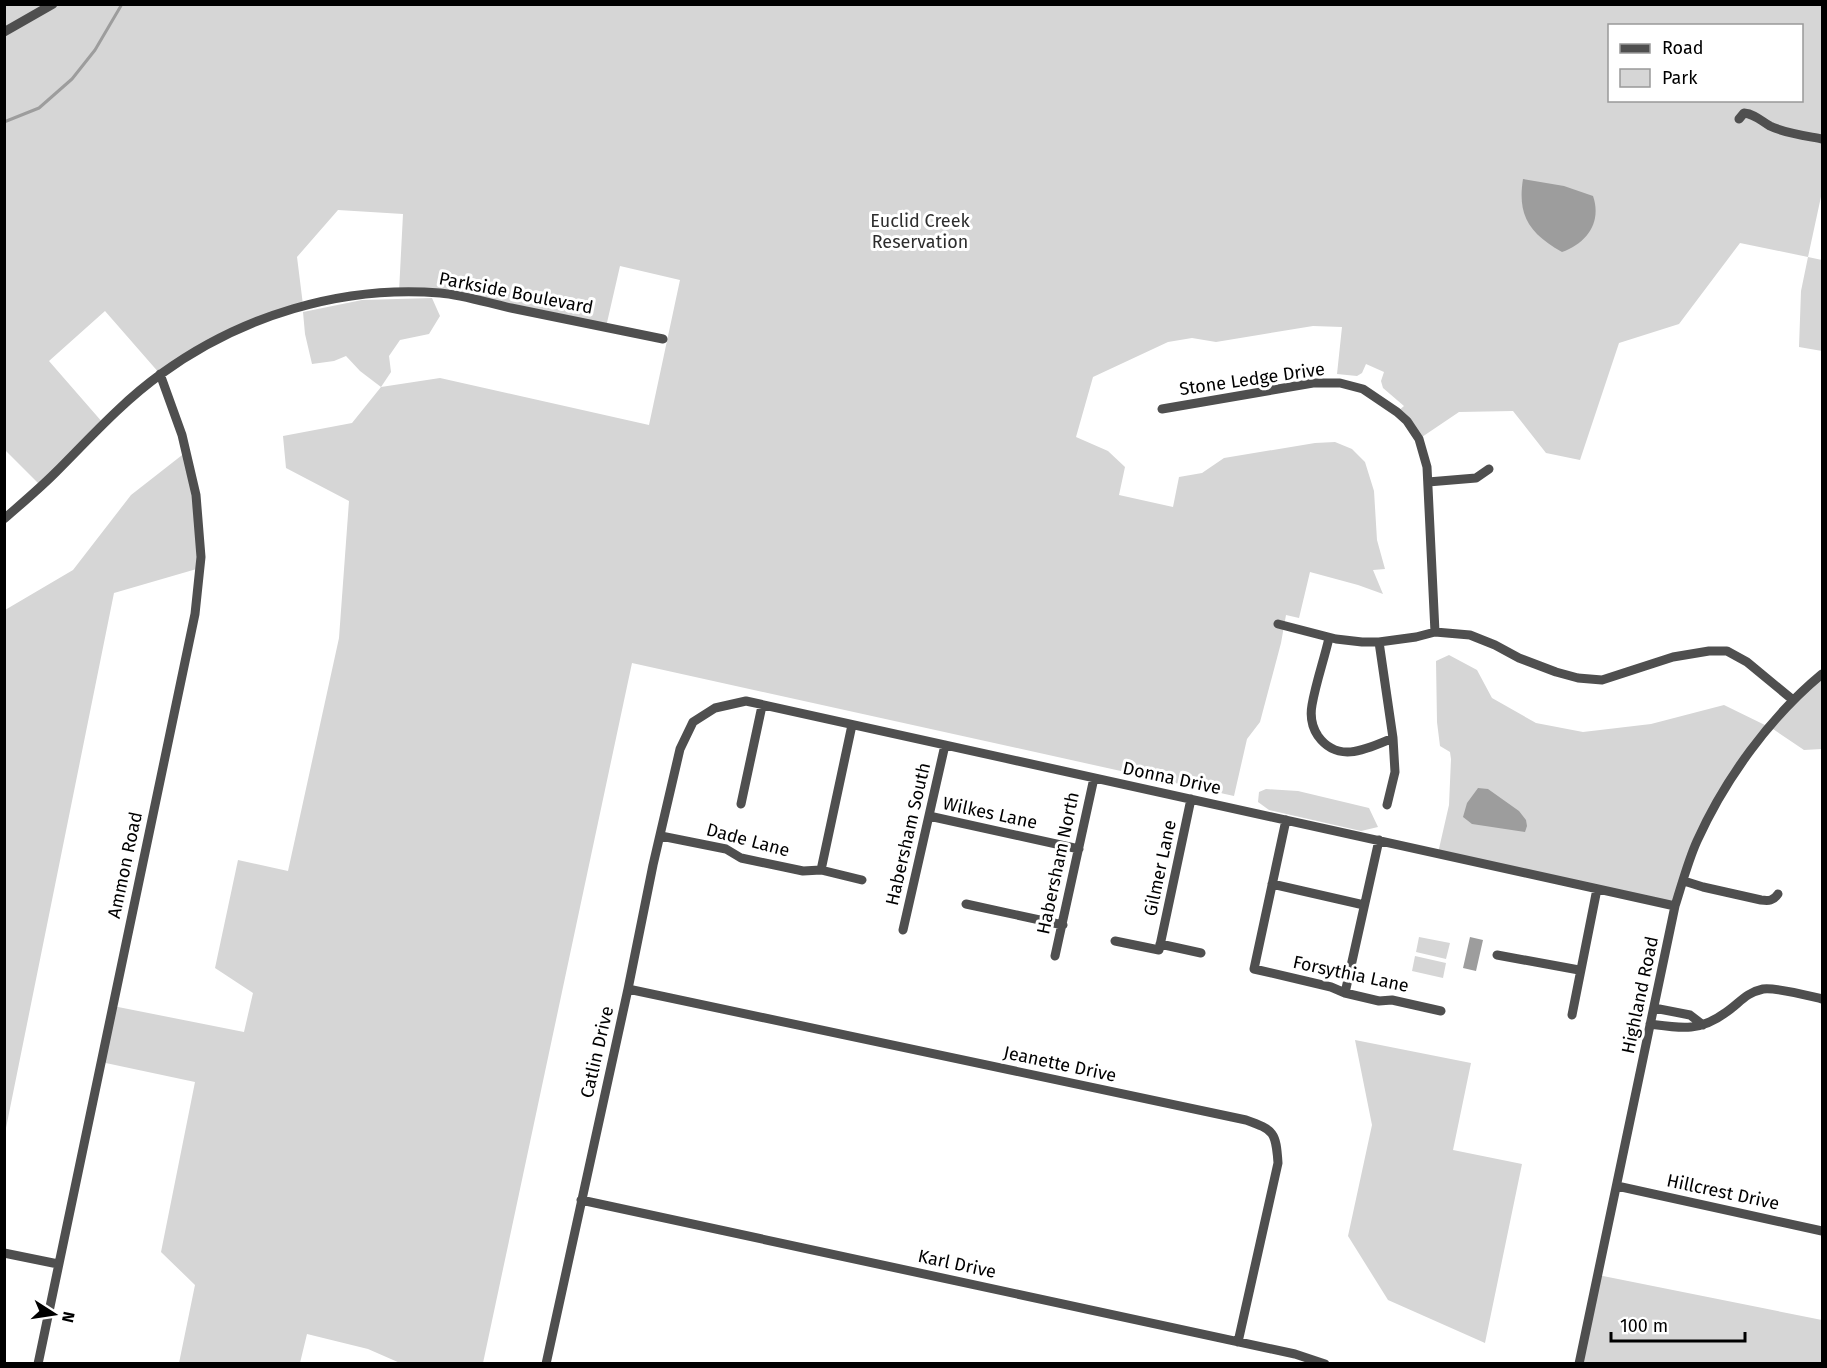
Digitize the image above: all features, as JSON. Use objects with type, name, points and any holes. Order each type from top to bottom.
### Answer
[{"type":"street","points":[[4,32],[52,4]]},
{"type":"street","points":[[1739,119],[1744,113],[1751,114],[1771,126],[1822,139]]},
{"type":"street","name":"Parkside Boulevard","points":[[4,519],[54,475],[103,423],[160,374],[210,342],[260,320],[303,305],[391,292],[441,293],[663,339]]},
{"type":"street","name":"Ammon Road","points":[[38,1364],[195,614],[201,557],[196,495],[182,435],[160,374]]},
{"type":"street","name":"Stone Ledge Drive","points":[[1162,409],[1313,383],[1340,383],[1363,389],[1388,405],[1407,421],[1419,439],[1427,467],[1435,632]]},
{"type":"street","points":[[1428,482],[1476,478],[1489,469]]},
{"type":"street","points":[[1278,624],[1329,638],[1362,642],[1416,637],[1435,632],[1470,635],[1519,658],[1578,678],[1602,680],[1672,657],[1709,651],[1727,651],[1747,662],[1793,700]]},
{"type":"street","points":[[1329,638],[1311,707],[1313,728],[1324,745],[1344,753],[1362,751],[1393,738]]},
{"type":"street","points":[[1379,642],[1393,738],[1395,772],[1388,805]]},
{"type":"street","name":"Highland Road","points":[[1579,1364],[1675,906],[1697,841],[1733,775],[1769,727],[1793,700],[1822,674]]},
{"type":"street","name":"Donna Drive","points":[[680,748],[693,722],[715,708],[746,701],[1675,906]]},
{"type":"street","points":[[741,804],[762,706]]},
{"type":"street","points":[[821,870],[852,725]]},
{"type":"street","name":"Habersham South","points":[[903,930],[945,745]]},
{"type":"street","name":"Catlin Drive","points":[[546,1364],[680,748]]},
{"type":"street","name":"Habersham North","points":[[1055,956],[1094,778]]},
{"type":"street","name":"Gilmer Lane","points":[[1160,944],[1191,799]]},
{"type":"street","name":"Wilkes Lane","points":[[929,816],[1079,849]]},
{"type":"street","points":[[1286,820],[1272,884],[1364,905]]},
{"type":"street","name":"Dade Lane","points":[[661,836],[726,849],[741,858],[803,871],[821,870],[862,880]]},
{"type":"street","points":[[1345,993],[1378,840]]},
{"type":"street","points":[[1684,881],[1761,900],[1771,901],[1778,894]]},
{"type":"street","name":"Forsythia Lane","points":[[1272,884],[1254,969],[1331,987],[1345,993],[1441,1011]]},
{"type":"street","points":[[1572,1015],[1597,889]]},
{"type":"street","points":[[966,904],[1062,925]]},
{"type":"street","points":[[1115,941],[1159,950],[1160,944],[1201,953]]},
{"type":"street","points":[[1497,955],[1580,970]]},
{"type":"street","points":[[1650,1024],[1688,1029],[1709,1023],[1725,1014],[1749,993],[1767,988],[1822,999]]},
{"type":"street","name":"Jeanette Drive","points":[[628,989],[1245,1120],[1266,1127],[1277,1141],[1278,1163],[1238,1342]]},
{"type":"street","points":[[1654,1008],[1690,1015],[1703,1024]]},
{"type":"street","name":"Hillcrest Drive","points":[[1617,1186],[1822,1231]]},
{"type":"street","name":"Karl Drive","points":[[581,1200],[1295,1354],[1325,1364]]},
{"type":"street","points":[[4,1253],[58,1264]]},
{"type":"green space","name":"Euclid Creek Reservation","points":[[4,5],[1822,5],[1822,192],[1808,257],[1740,243],[1679,324],[1619,343],[1580,460],[1546,453],[1513,411],[1459,412],[1419,439],[1397,412],[1404,406],[1383,388],[1381,381],[1384,372],[1366,364],[1362,373],[1357,376],[1337,374],[1342,327],[1313,326],[1216,342],[1192,338],[1168,342],[1093,377],[1076,437],[1108,451],[1125,467],[1119,495],[1173,507],[1179,477],[1202,473],[1224,458],[1315,443],[1335,442],[1352,449],[1365,462],[1374,491],[1377,540],[1385,569],[1373,570],[1383,594],[1310,572],[1299,618],[1286,615],[1260,722],[1247,739],[1234,796],[632,663],[483,1363],[400,1363],[368,1349],[307,1334],[300,1363],[179,1363],[195,1285],[161,1252],[195,1082],[101,1062],[113,1006],[244,1032],[253,993],[215,968],[238,860],[288,871],[339,638],[349,501],[286,468],[283,436],[352,423],[381,387],[440,378],[649,425],[680,280],[620,266],[606,327],[441,293],[399,292],[403,214],[338,210],[297,257],[303,305],[260,320],[160,374],[105,311],[49,361],[103,423],[41,486],[5,450]]},
{"type":"green space","points":[[1808,257],[1822,260],[1822,351],[1799,347],[1801,291]]},
{"type":"green space","points":[[432,298],[440,316],[429,334],[400,340],[389,356],[391,372],[381,387],[360,371],[346,356],[334,361],[312,364],[303,312],[362,300]]},
{"type":"green space","points":[[186,452],[196,495],[200,568],[114,593],[5,1133],[5,610],[73,570],[131,495]]},
{"type":"green space","points":[[1449,655],[1477,670],[1492,698],[1536,723],[1583,732],[1651,724],[1724,705],[1769,727],[1822,674],[1822,749],[1804,750],[1770,727],[1733,775],[1697,841],[1675,906],[1438,853],[1449,805],[1451,759],[1450,752],[1440,746],[1437,722],[1436,661]]},
{"type":"green space","points":[[1266,789],[1298,791],[1369,808],[1378,827],[1361,831],[1269,810],[1258,802],[1259,792]]},
{"type":"green space","points":[[1419,937],[1450,943],[1446,959],[1416,952]]},
{"type":"green space","points":[[1415,956],[1446,963],[1443,978],[1412,971]]},
{"type":"green space","points":[[1355,1040],[1471,1063],[1453,1150],[1522,1164],[1485,1343],[1388,1300],[1348,1236],[1372,1125]]},
{"type":"green space","points":[[1598,1275],[1822,1320],[1822,1363],[1579,1364]]},
{"type":"shaded area","points":[[1523,179],[1564,186],[1593,196],[1594,223],[1579,243],[1562,252],[1534,231],[1524,214]]},
{"type":"shaded area","points":[[1478,788],[1488,789],[1519,811],[1526,820],[1525,832],[1472,824],[1463,817],[1467,803]]},
{"type":"shaded area","points":[[1470,937],[1483,940],[1476,971],[1463,968]]},
{"type":"waterway","points":[[4,122],[39,108],[72,79],[95,50],[122,4]]}]
